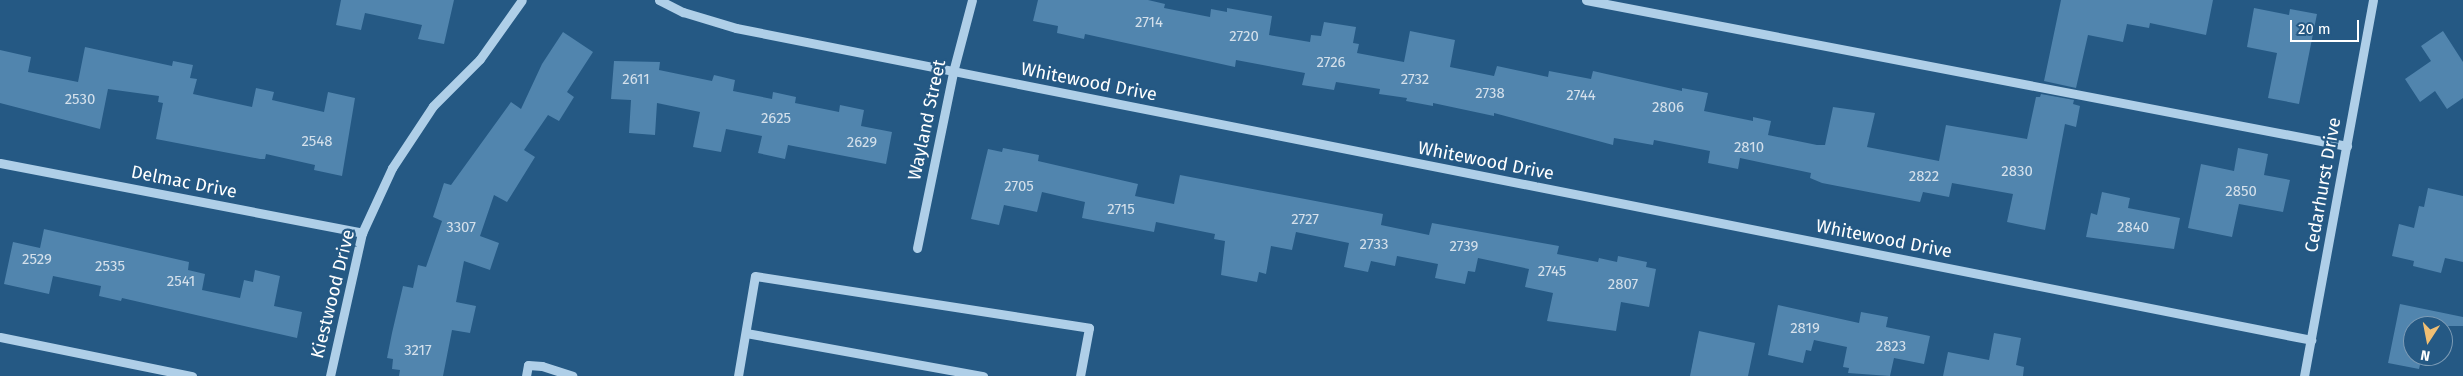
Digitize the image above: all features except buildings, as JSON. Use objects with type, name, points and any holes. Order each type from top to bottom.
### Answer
[{"type":"street","name":"Kiestwood Drive","points":[[330,376],[362,233],[392,168],[432,106],[480,59],[522,0]]},
{"type":"street","name":"Whitewood Drive","points":[[659,0],[683,12],[736,28],[2311,340]]},
{"type":"street","name":"Wayland Street","points":[[916,248],[953,72],[972,0]]},
{"type":"street","points":[[1586,0],[2347,146]]},
{"type":"street","name":"Cedarhurst Drive","points":[[2304,376],[2373,0]]},
{"type":"street","name":"Delmac Drive","points":[[0,163],[362,233]]},
{"type":"street","points":[[738,376],[755,276],[1089,328],[1080,376]]},
{"type":"street","points":[[746,333],[983,376]]},
{"type":"street","points":[[0,337],[192,376]]},
{"type":"street","points":[[526,376],[528,365],[542,366],[572,376]]}]
